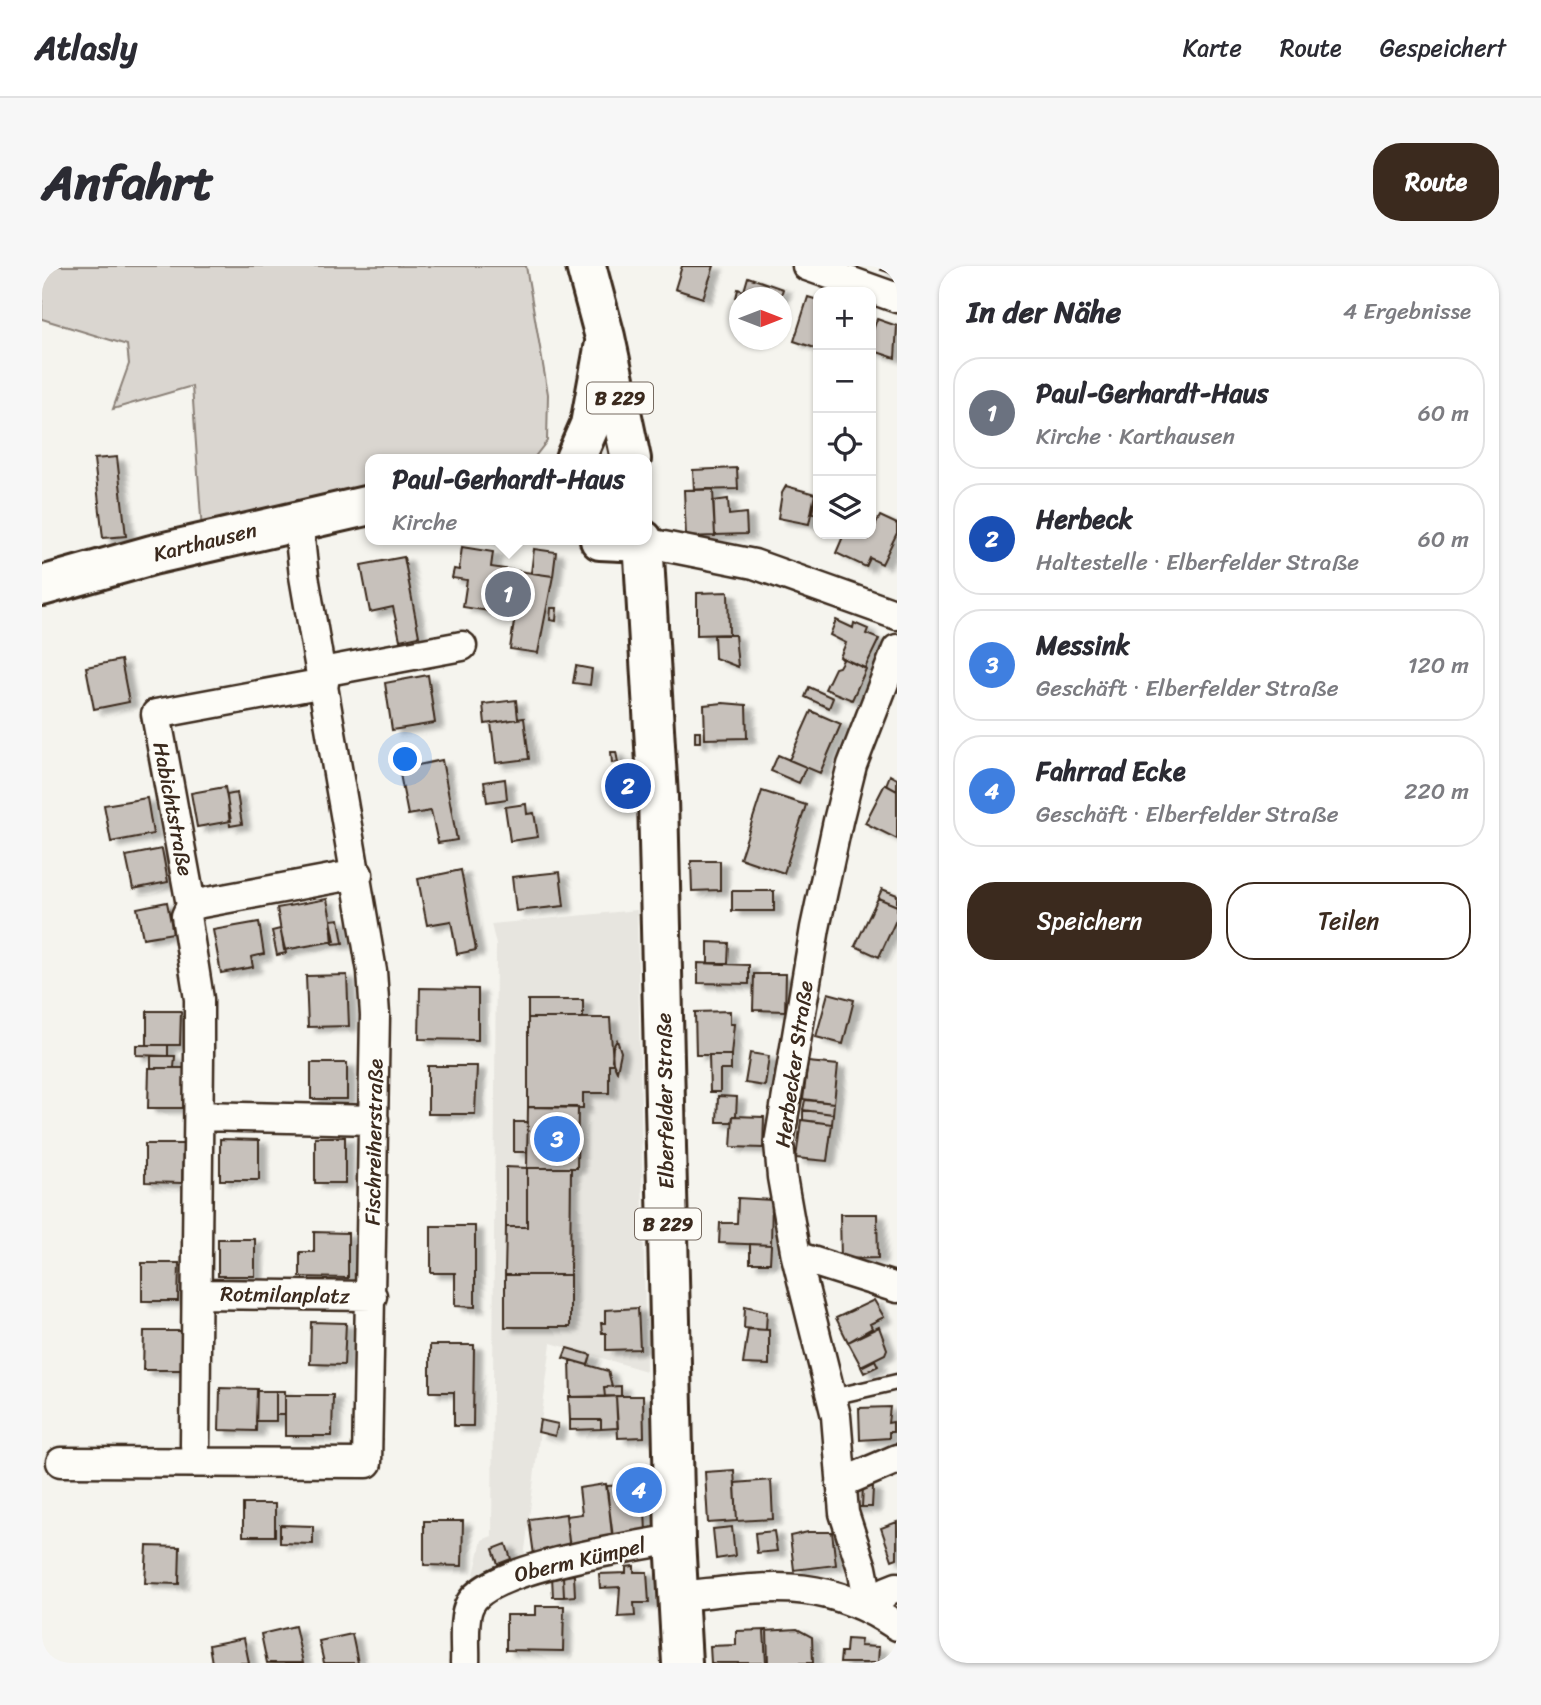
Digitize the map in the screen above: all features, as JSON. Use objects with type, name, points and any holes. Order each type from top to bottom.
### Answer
[{"type":"main road","name":"B 229","points":[[586,266],[605,337],[630,454]]},
{"type":"main road","points":[[577,454],[590,425],[605,337]]},
{"type":"main road","name":"Karthausen","points":[[42,586],[152,555],[365,506]]},
{"type":"main road","name":"Elberfelder Straße","points":[[642,545],[659,822],[676,1539],[682,1663]]},
{"type":"street","points":[[807,266],[897,298]]},
{"type":"street","name":"Fischreiherstraße","points":[[61,1462],[367,1463],[374,1120],[372,971],[298,520]]},
{"type":"street","points":[[652,543],[754,564],[897,615]]},
{"type":"street","points":[[323,678],[462,646]]},
{"type":"street","name":"Herbecker Straße","points":[[870,1608],[862,1568],[844,1513],[832,1398],[796,1256],[779,1143],[790,1071],[838,821],[852,765],[897,649]]},
{"type":"street","name":"Habichtstraße","points":[[323,678],[156,714],[191,905],[358,874]]},
{"type":"street","points":[[191,905],[186,916],[199,999],[195,1445]]},
{"type":"street","points":[[199,1116],[374,1120]]},
{"type":"street","points":[[796,1256],[897,1288]]},
{"type":"street","name":"Rotmilanplatz","points":[[197,1294],[372,1296]]},
{"type":"street","points":[[841,1483],[897,1459]]},
{"type":"street","name":"Oberm Kümpel","points":[[465,1663],[468,1606],[480,1590],[537,1568],[676,1539]]},
{"type":"street","points":[[678,1596],[790,1587],[835,1594],[870,1608],[897,1626]]},
{"type":"street","points":[[870,1608],[887,1591],[897,1587]]},
{"type":"lane","points":[[832,1398],[897,1382]]},
{"type":"shaded area","points":[[42,266],[526,266],[548,394],[547,441],[537,454],[365,454],[365,495],[202,532],[192,386],[113,409],[129,364],[127,345],[42,319]]},
{"type":"shaded area","points":[[637,910],[646,1371],[551,1343],[523,1566],[470,1592],[482,1540],[492,1536],[496,945],[491,924]]},
{"type":"building","points":[[682,266],[714,266],[703,298],[675,289]]},
{"type":"building","points":[[883,266],[897,266],[894,274],[881,270]]},
{"type":"building","points":[[748,277],[777,287],[745,287]]},
{"type":"building","points":[[808,297],[813,298],[813,347],[794,341]]},
{"type":"building","points":[[877,319],[897,326],[895,358],[876,352]]},
{"type":"building","points":[[117,457],[126,536],[103,538],[94,459]]},
{"type":"building","points":[[737,468],[738,489],[694,490],[693,470]]},
{"type":"building","points":[[786,486],[813,493],[809,524],[778,518],[782,493]]},
{"type":"building","points":[[713,489],[715,536],[686,537],[684,490]]},
{"type":"building","points":[[728,499],[729,515],[746,513],[747,534],[715,535],[713,501]]},
{"type":"building","points":[[880,516],[897,524],[897,533],[882,564],[870,558],[866,567],[836,553],[842,539],[876,539],[876,524]]},
{"type":"building","points":[[462,547],[493,552],[491,567],[553,576],[538,653],[510,649],[515,615],[463,607],[467,580],[452,578],[454,569],[459,570]]},
{"type":"building","points":[[534,549],[556,552],[553,576],[531,573]]},
{"type":"building","points":[[404,557],[419,636],[400,640],[393,607],[370,612],[361,565]]},
{"type":"building","points":[[728,592],[729,634],[697,635],[697,593]]},
{"type":"building","points":[[551,608],[557,608],[556,621],[550,620]]},
{"type":"building","points":[[836,620],[853,628],[854,623],[868,629],[866,634],[879,639],[865,668],[840,657],[846,643],[830,635]]},
{"type":"building","points":[[714,635],[735,635],[738,667],[715,658]]},
{"type":"building","points":[[840,657],[866,669],[852,700],[825,689],[835,668],[839,667],[843,660]]},
{"type":"building","points":[[121,660],[129,702],[94,709],[86,667]]},
{"type":"building","points":[[576,666],[592,669],[590,685],[573,683]]},
{"type":"building","points":[[428,675],[435,723],[392,730],[385,683]]},
{"type":"building","points":[[809,687],[833,698],[829,708],[805,697]]},
{"type":"building","points":[[516,700],[518,719],[485,724],[483,704]]},
{"type":"building","points":[[704,705],[746,705],[747,738],[705,739]]},
{"type":"building","points":[[811,711],[841,724],[820,773],[789,760]]},
{"type":"building","points":[[524,718],[529,759],[496,763],[491,723]]},
{"type":"building","points":[[695,731],[700,731],[700,742],[695,742]]},
{"type":"building","points":[[611,752],[616,752],[618,762],[612,763]]},
{"type":"building","points":[[778,755],[806,767],[799,783],[771,771]]},
{"type":"building","points":[[442,760],[457,840],[438,843],[431,811],[408,815],[399,769]]},
{"type":"building","points":[[890,775],[897,779],[897,791],[886,785]]},
{"type":"building","points":[[505,779],[507,799],[487,802],[484,782]]},
{"type":"building","points":[[885,784],[897,791],[897,839],[865,823]]},
{"type":"building","points":[[225,787],[231,821],[197,827],[191,793]]},
{"type":"building","points":[[762,791],[806,805],[784,873],[740,858]]},
{"type":"building","points":[[237,793],[242,824],[230,826],[227,795]]},
{"type":"building","points":[[147,798],[153,834],[111,842],[104,805]]},
{"type":"building","points":[[526,804],[527,814],[534,813],[538,837],[510,841],[505,807]]},
{"type":"building","points":[[162,849],[168,882],[133,889],[126,856]]},
{"type":"building","points":[[691,861],[720,861],[720,890],[692,891]]},
{"type":"building","points":[[461,870],[476,950],[457,954],[451,921],[427,925],[418,879]]},
{"type":"building","points":[[560,872],[564,906],[516,911],[512,877]]},
{"type":"building","points":[[882,889],[897,895],[897,906],[878,898]]},
{"type":"building","points":[[732,891],[774,891],[774,911],[732,911]]},
{"type":"building","points":[[878,898],[897,906],[897,918],[879,957],[855,946]]},
{"type":"building","points":[[327,899],[335,941],[284,950],[277,908]]},
{"type":"building","points":[[167,902],[173,933],[143,938],[137,908]]},
{"type":"building","points":[[339,919],[343,943],[333,944],[331,920]]},
{"type":"building","points":[[259,922],[264,954],[251,957],[253,967],[221,973],[213,930]]},
{"type":"building","points":[[280,929],[286,953],[277,955],[272,931]]},
{"type":"building","points":[[708,942],[729,943],[728,963],[708,963]]},
{"type":"building","points":[[698,963],[749,965],[749,984],[698,983]]},
{"type":"building","points":[[754,974],[786,974],[785,1011],[753,1010]]},
{"type":"building","points":[[347,975],[349,1026],[308,1027],[306,976]]},
{"type":"building","points":[[420,988],[478,989],[478,1040],[419,1039]]},
{"type":"building","points":[[828,993],[854,1000],[843,1044],[816,1037]]},
{"type":"building","points":[[528,1000],[583,1000],[583,1018],[528,1018]]},
{"type":"building","points":[[147,1011],[181,1011],[180,1045],[147,1045]]},
{"type":"building","points":[[730,1011],[730,1024],[734,1024],[731,1055],[696,1055],[695,1012]]},
{"type":"building","points":[[528,1018],[610,1018],[613,1064],[609,1064],[609,1093],[583,1093],[583,1108],[528,1107]]},
{"type":"building","points":[[617,1040],[621,1052],[617,1071],[612,1060],[613,1047]]},
{"type":"building","points":[[136,1045],[168,1045],[168,1056],[136,1055]]},
{"type":"building","points":[[750,1053],[769,1056],[765,1086],[745,1083]]},
{"type":"building","points":[[709,1055],[731,1055],[731,1070],[720,1070],[720,1092],[710,1092]]},
{"type":"building","points":[[151,1056],[175,1056],[174,1068],[151,1068]]},
{"type":"building","points":[[808,1062],[838,1065],[834,1103],[803,1099]]},
{"type":"building","points":[[311,1063],[347,1063],[347,1099],[311,1099]]},
{"type":"building","points":[[428,1066],[477,1066],[475,1114],[428,1114]]},
{"type":"building","points":[[149,1068],[186,1068],[185,1108],[148,1108]]},
{"type":"building","points":[[718,1096],[737,1097],[736,1116],[733,1116],[732,1122],[717,1122]]},
{"type":"building","points":[[805,1100],[834,1103],[833,1114],[803,1110]]},
{"type":"building","points":[[528,1107],[578,1107],[577,1168],[527,1168]]},
{"type":"building","points":[[803,1110],[833,1114],[832,1124],[803,1120]]},
{"type":"building","points":[[733,1116],[764,1117],[763,1148],[731,1147]]},
{"type":"building","points":[[801,1120],[832,1124],[827,1161],[796,1158]]},
{"type":"building","points":[[514,1122],[528,1122],[527,1152],[514,1152]]},
{"type":"building","points":[[315,1137],[345,1137],[345,1183],[315,1183]]},
{"type":"building","points":[[220,1139],[259,1140],[259,1180],[220,1180]]},
{"type":"building","points":[[145,1144],[183,1144],[182,1183],[145,1182]]},
{"type":"building","points":[[506,1167],[527,1168],[527,1227],[506,1227]]},
{"type":"building","points":[[527,1168],[571,1168],[570,1275],[505,1275],[506,1227],[527,1227]]},
{"type":"building","points":[[738,1198],[772,1200],[771,1245],[719,1243],[720,1223],[737,1223]]},
{"type":"building","points":[[840,1214],[877,1214],[878,1258],[841,1259]]},
{"type":"building","points":[[431,1226],[475,1226],[475,1307],[455,1306],[455,1273],[431,1273]]},
{"type":"building","points":[[314,1232],[348,1233],[348,1278],[300,1277],[300,1252],[314,1252]]},
{"type":"building","points":[[218,1239],[255,1239],[255,1276],[218,1276]]},
{"type":"building","points":[[750,1244],[771,1245],[770,1263],[750,1263]]},
{"type":"building","points":[[142,1263],[179,1263],[178,1301],[142,1301]]},
{"type":"building","points":[[505,1275],[570,1275],[570,1327],[505,1327]]},
{"type":"building","points":[[874,1300],[884,1317],[870,1324],[872,1328],[848,1342],[836,1318]]},
{"type":"building","points":[[745,1306],[767,1311],[766,1330],[744,1328]]},
{"type":"building","points":[[638,1308],[640,1349],[606,1350],[606,1333],[602,1333],[601,1323],[605,1323],[605,1310]]},
{"type":"building","points":[[311,1322],[346,1323],[344,1365],[310,1364]]},
{"type":"building","points":[[879,1327],[887,1349],[885,1354],[861,1366],[848,1342]]},
{"type":"building","points":[[748,1329],[769,1330],[769,1365],[743,1364]]},
{"type":"building","points":[[144,1331],[183,1331],[182,1370],[143,1370]]},
{"type":"building","points":[[430,1345],[474,1345],[473,1426],[454,1426],[454,1392],[430,1392]]},
{"type":"building","points":[[567,1348],[591,1355],[588,1365],[563,1358]]},
{"type":"building","points":[[570,1360],[608,1371],[612,1386],[604,1387],[605,1397],[571,1397]]},
{"type":"building","points":[[875,1360],[878,1366],[864,1373],[861,1367]]},
{"type":"building","points":[[621,1386],[621,1396],[605,1397],[604,1387]]},
{"type":"building","points":[[220,1388],[257,1389],[256,1431],[219,1430]]},
{"type":"building","points":[[257,1391],[276,1391],[276,1421],[256,1421]]},
{"type":"building","points":[[276,1391],[285,1391],[285,1415],[276,1415]]},
{"type":"building","points":[[285,1395],[333,1395],[332,1436],[285,1436]]},
{"type":"building","points":[[616,1396],[618,1428],[601,1429],[601,1420],[570,1420],[569,1397]]},
{"type":"building","points":[[616,1396],[643,1396],[644,1437],[618,1438]]},
{"type":"building","points":[[890,1407],[888,1423],[893,1422],[893,1432],[889,1432],[889,1438],[860,1440],[859,1408]]},
{"type":"building","points":[[540,1420],[558,1424],[555,1436],[538,1432]]},
{"type":"building","points":[[570,1420],[601,1420],[601,1429],[570,1430]]},
{"type":"building","points":[[734,1470],[737,1521],[708,1523],[705,1472]]},
{"type":"building","points":[[771,1480],[773,1519],[737,1521],[735,1483]]},
{"type":"building","points":[[606,1484],[613,1537],[570,1551],[566,1516],[582,1514],[579,1488]]},
{"type":"building","points":[[644,1484],[646,1533],[612,1535],[607,1486]]},
{"type":"building","points":[[853,1486],[863,1486],[862,1507],[852,1507]]},
{"type":"building","points":[[863,1486],[873,1487],[872,1507],[862,1507]]},
{"type":"building","points":[[243,1504],[275,1504],[275,1536],[243,1536]]},
{"type":"building","points":[[566,1514],[570,1550],[534,1555],[529,1519]]},
{"type":"building","points":[[424,1521],[463,1521],[462,1566],[424,1565]]},
{"type":"building","points":[[897,1522],[897,1558],[892,1560],[881,1528]]},
{"type":"building","points":[[280,1525],[313,1526],[313,1544],[280,1543]]},
{"type":"building","points":[[732,1527],[735,1556],[716,1559],[713,1529]]},
{"type":"building","points":[[774,1531],[777,1551],[757,1553],[755,1533]]},
{"type":"building","points":[[808,1532],[832,1532],[836,1565],[794,1570],[790,1536]]},
{"type":"building","points":[[506,1544],[511,1559],[498,1564],[493,1549]]},
{"type":"building","points":[[147,1546],[180,1547],[179,1584],[145,1583]]},
{"type":"building","points":[[634,1566],[634,1572],[647,1572],[649,1603],[634,1603],[635,1616],[618,1617],[620,1587],[600,1588],[599,1574],[626,1573],[626,1567]]},
{"type":"building","points":[[574,1575],[575,1596],[564,1597],[563,1576]]},
{"type":"building","points":[[552,1576],[563,1576],[564,1597],[553,1597]]},
{"type":"building","points":[[536,1606],[564,1606],[563,1651],[506,1650],[506,1615],[536,1615]]},
{"type":"building","points":[[295,1626],[303,1663],[267,1663],[261,1634]]},
{"type":"building","points":[[797,1629],[812,1637],[813,1663],[766,1663],[764,1631]]},
{"type":"building","points":[[767,1630],[768,1663],[711,1663],[710,1646],[736,1645],[736,1631]]},
{"type":"building","points":[[352,1634],[358,1663],[324,1663],[319,1641]]},
{"type":"building","points":[[244,1638],[249,1663],[212,1663],[209,1645]]},
{"type":"building","points":[[847,1639],[861,1640],[860,1646],[879,1647],[878,1663],[840,1663],[841,1652],[846,1652]]},
{"type":"place","name":"Paul-Gerhardt-Haus","points":[[508,594]]},
{"type":"place","name":"Herbeck","points":[[628,786]]},
{"type":"place","name":"Messink","points":[[557,1139]]},
{"type":"place","name":"Fahrrad Ecke","points":[[639,1490]]}]
